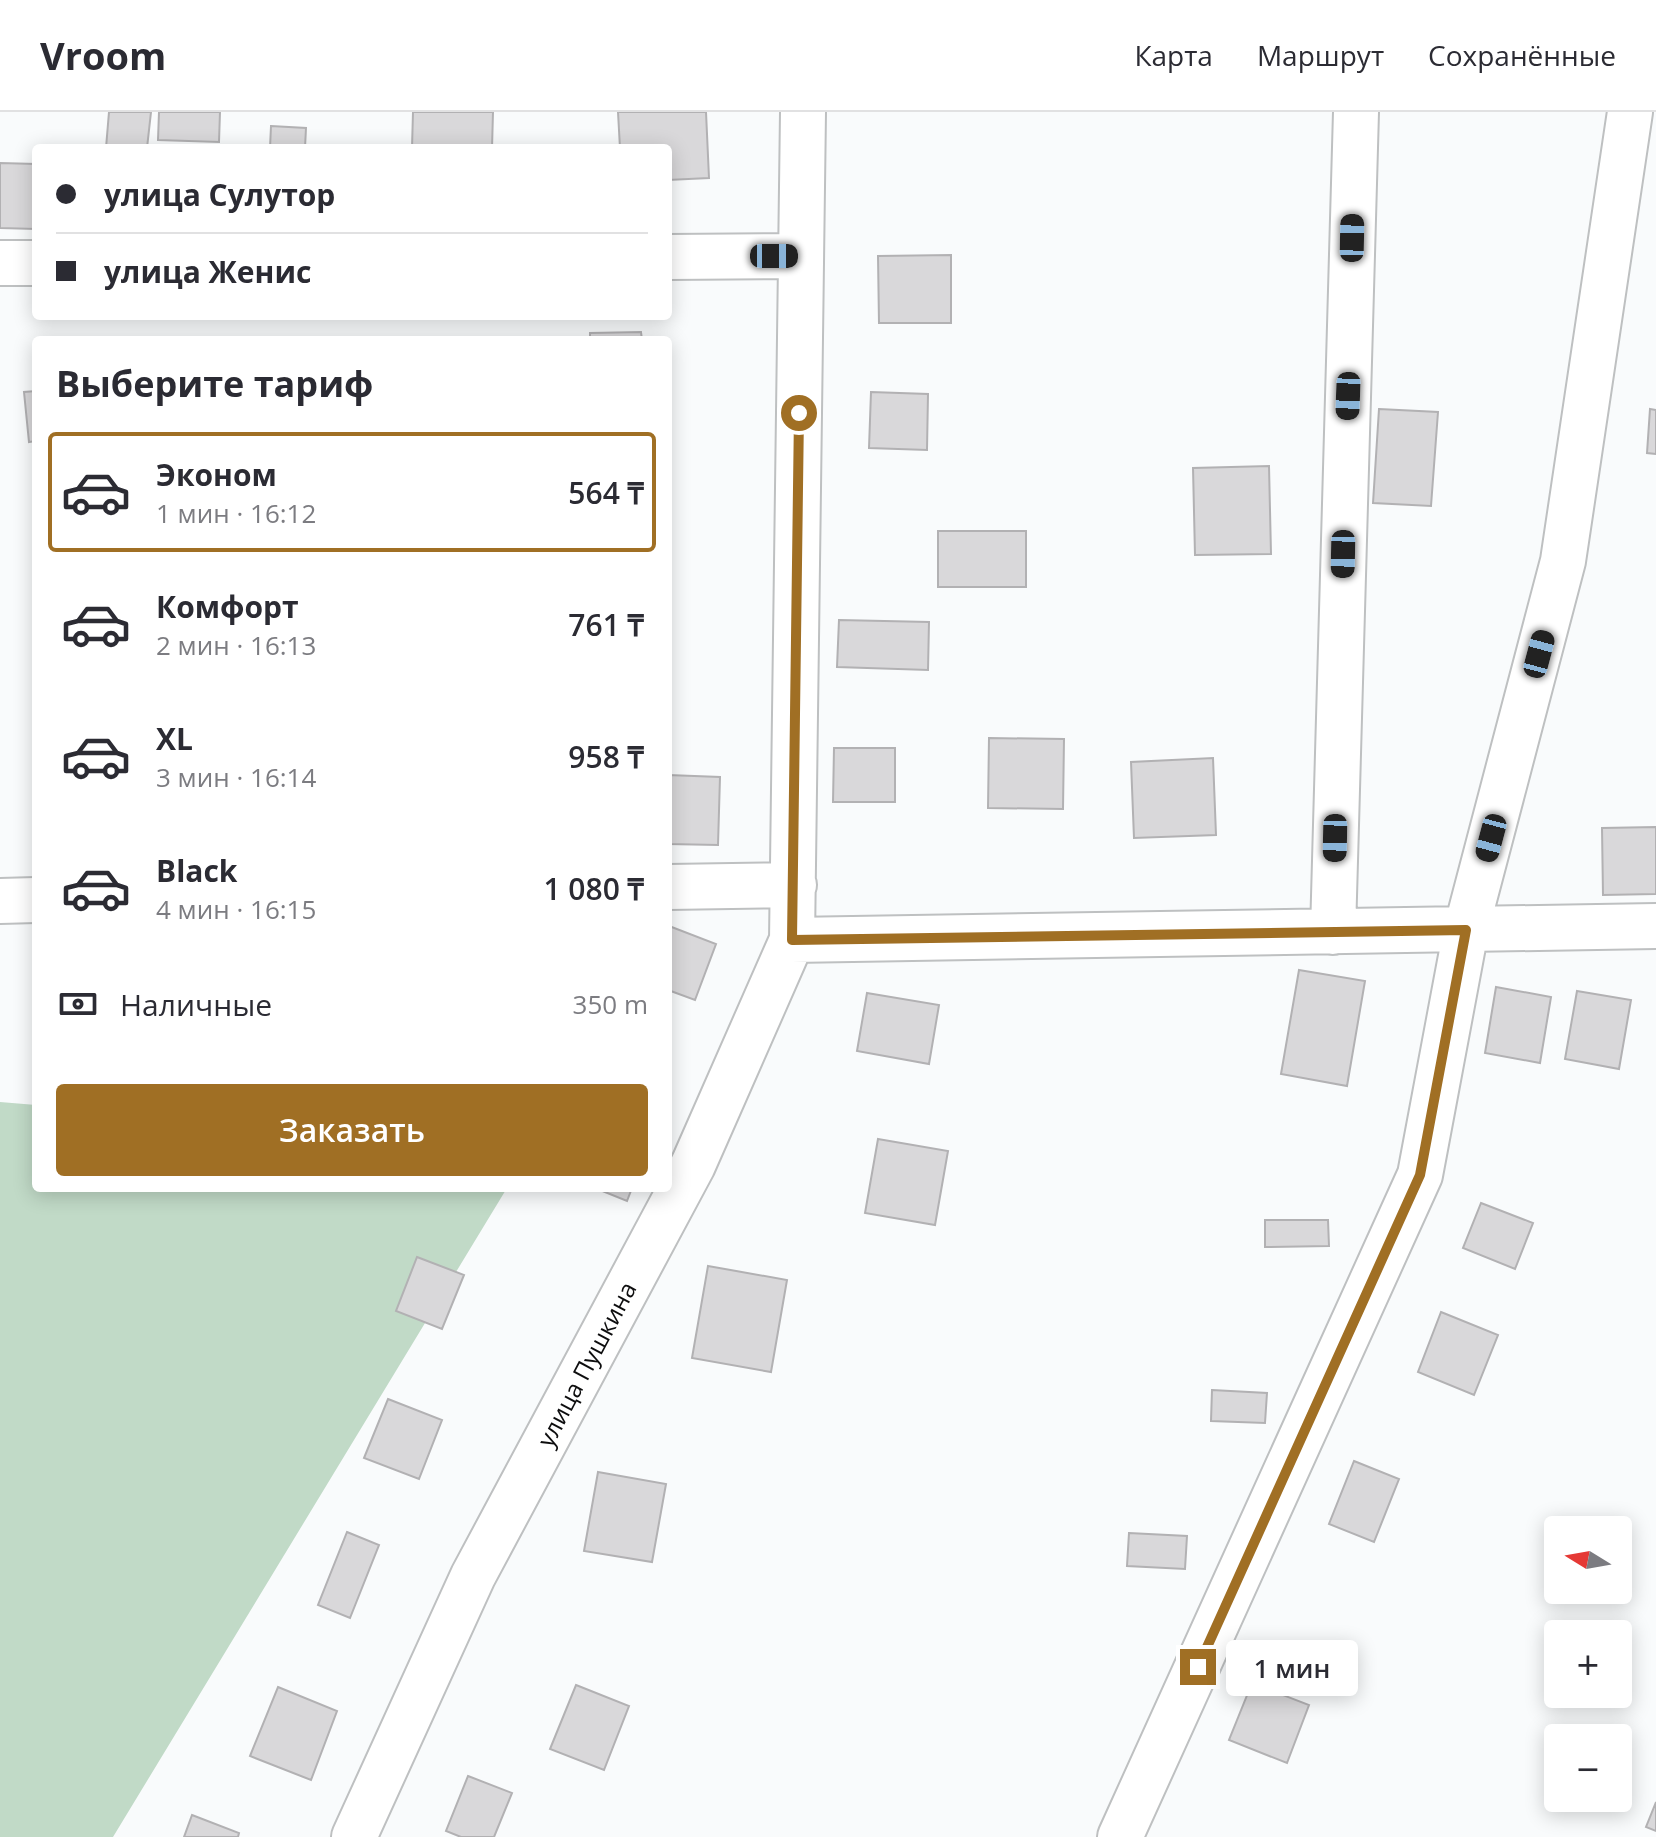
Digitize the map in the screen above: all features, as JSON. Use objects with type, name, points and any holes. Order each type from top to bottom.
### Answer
[{"type":"street","name":"улица Пушкина","points":[[354,1837],[473,1576],[693,1165],[792,940],[803,112]]},
{"type":"street","points":[[1333,932],[1356,112]]},
{"type":"street","points":[[1120,1837],[1420,1175],[1466,930],[1563,561],[1630,112]]},
{"type":"street","points":[[672,257],[801,256]]},
{"type":"street","points":[[0,263],[32,263]]},
{"type":"street","points":[[672,887],[794,885]]},
{"type":"street","points":[[0,901],[32,900]]},
{"type":"street","points":[[792,940],[1656,926]]},
{"type":"green space","points":[[0,1102],[32,1105],[32,1192],[505,1192],[113,1837],[0,1837]]},
{"type":"building","points":[[109,112],[151,112],[147,144],[106,144]]},
{"type":"building","points":[[159,112],[220,112],[219,142],[158,140]]},
{"type":"building","points":[[413,112],[493,112],[492,144],[412,144]]},
{"type":"building","points":[[618,112],[706,112],[709,178],[672,180],[672,144],[620,144]]},
{"type":"building","points":[[271,126],[306,128],[305,144],[270,144]]},
{"type":"building","points":[[0,163],[32,164],[32,229],[0,228]]},
{"type":"building","points":[[951,255],[951,323],[879,323],[878,256]]},
{"type":"building","points":[[641,332],[642,336],[590,336],[590,333]]},
{"type":"building","points":[[32,391],[32,442],[29,442],[24,392]]},
{"type":"building","points":[[871,392],[928,394],[927,450],[869,448]]},
{"type":"building","points":[[1379,409],[1438,412],[1431,506],[1373,503]]},
{"type":"building","points":[[1650,409],[1656,410],[1656,454],[1647,453]]},
{"type":"building","points":[[1269,466],[1271,554],[1195,555],[1193,468]]},
{"type":"building","points":[[938,531],[1026,531],[1026,587],[938,587]]},
{"type":"building","points":[[839,620],[929,622],[928,670],[837,667]]},
{"type":"building","points":[[989,738],[1064,739],[1063,809],[988,808]]},
{"type":"building","points":[[834,748],[895,748],[895,802],[833,802]]},
{"type":"building","points":[[1213,758],[1216,835],[1134,838],[1131,762]]},
{"type":"building","points":[[672,775],[720,777],[718,845],[672,844]]},
{"type":"building","points":[[1656,827],[1656,894],[1603,895],[1602,828]]},
{"type":"building","points":[[672,927],[716,944],[695,1000],[672,991]]},
{"type":"building","points":[[1299,970],[1365,981],[1347,1086],[1281,1074]]},
{"type":"building","points":[[1496,987],[1551,997],[1540,1063],[1485,1053]]},
{"type":"building","points":[[1577,991],[1631,1000],[1619,1069],[1565,1059]]},
{"type":"building","points":[[867,993],[939,1005],[929,1064],[857,1051]]},
{"type":"building","points":[[878,1139],[948,1151],[935,1225],[865,1213]]},
{"type":"building","points":[[605,1192],[630,1192],[627,1201]]},
{"type":"building","points":[[1481,1203],[1533,1223],[1515,1269],[1463,1248]]},
{"type":"building","points":[[1265,1220],[1328,1220],[1329,1246],[1265,1247]]},
{"type":"building","points":[[417,1257],[464,1275],[442,1329],[396,1311]]},
{"type":"building","points":[[708,1266],[787,1280],[771,1372],[692,1358]]},
{"type":"building","points":[[1441,1312],[1498,1335],[1474,1395],[1418,1372]]},
{"type":"building","points":[[1212,1390],[1267,1393],[1265,1423],[1211,1421]]},
{"type":"building","points":[[388,1399],[442,1420],[419,1479],[364,1458]]},
{"type":"building","points":[[1354,1461],[1399,1479],[1374,1542],[1329,1524]]},
{"type":"building","points":[[598,1472],[666,1484],[652,1562],[584,1551]]},
{"type":"building","points":[[347,1532],[379,1545],[350,1618],[318,1605]]},
{"type":"building","points":[[1129,1533],[1187,1536],[1185,1569],[1127,1566]]},
{"type":"building","points":[[1252,1683],[1309,1705],[1287,1763],[1229,1740]]},
{"type":"building","points":[[576,1685],[629,1706],[604,1770],[550,1749]]},
{"type":"building","points":[[278,1687],[337,1711],[311,1780],[250,1756]]},
{"type":"building","points":[[468,1776],[512,1793],[494,1837],[461,1837],[446,1831]]},
{"type":"building","points":[[1656,1802],[1656,1831],[1646,1827]]},
{"type":"building","points":[[192,1815],[239,1833],[238,1837],[184,1837]]},
{"type":"route","points":[[799,413],[792,940],[1466,930],[1420,1175],[1198,1667]]}]
